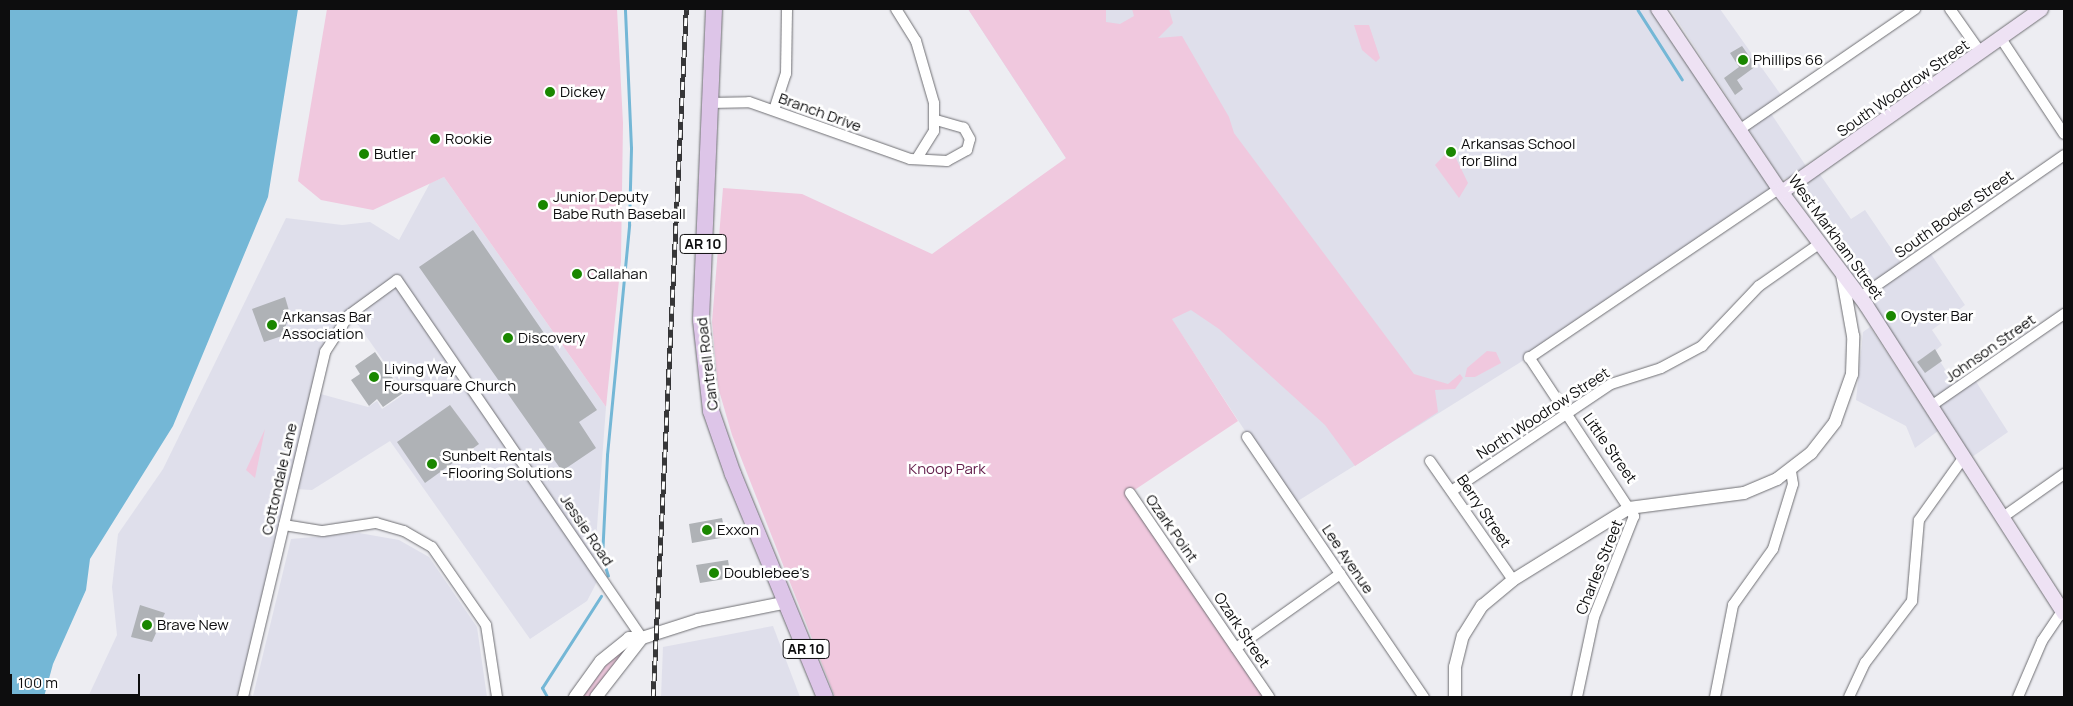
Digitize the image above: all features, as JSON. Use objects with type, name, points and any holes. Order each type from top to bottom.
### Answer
[{"type":"main road","name":"Cantrell Road","points":[[714,9],[701,320],[712,411],[733,474],[825,697]]},
{"type":"main road","name":"West Markham Street","points":[[1658,9],[1781,190],[1819,244],[1860,297],[2063,612]]},
{"type":"main road","name":"South Woodrow Street","points":[[1781,190],[1981,53],[2040,9]]},
{"type":"street","points":[[774,110],[786,67],[787,9]]},
{"type":"street","points":[[896,9],[916,41],[936,120],[930,143],[918,157]]},
{"type":"street","points":[[1739,130],[1915,9]]},
{"type":"street","points":[[1950,9],[1981,53]]},
{"type":"street","points":[[2000,37],[2064,134]]},
{"type":"street","name":"Branch Drive","points":[[710,103],[742,100],[774,110],[899,157],[918,157],[947,161],[969,147],[969,133],[964,128],[936,120]]},
{"type":"street","name":"South Booker Street","points":[[1860,297],[2064,155]]},
{"type":"street","name":"Little Street","points":[[1629,508],[1529,358],[1781,190]]},
{"type":"street","name":"North Woodrow Street","points":[[1452,490],[1611,384],[1661,368],[1702,346],[1759,286],[1819,244]]},
{"type":"street","points":[[1455,697],[1455,668],[1463,636],[1482,606],[1513,580],[1629,508],[1744,493],[1790,471],[1824,439],[1850,387],[1854,336],[1842,274]]},
{"type":"street","name":"Jessie Road","points":[[384,290],[397,280],[642,638]]},
{"type":"street","name":"Cottondale Lane","points":[[243,697],[325,352],[349,315],[384,290]]},
{"type":"street","name":"Johnson Street","points":[[1931,406],[2064,314]]},
{"type":"street","name":"Lee Avenue","points":[[1247,437],[1424,697]]},
{"type":"street","points":[[1849,697],[1865,663],[1912,601],[1919,520],[1964,457]]},
{"type":"street","name":"Berry Street","points":[[1430,461],[1513,580]]},
{"type":"street","points":[[1715,697],[1733,605],[1773,549],[1793,484],[1790,471]]},
{"type":"street","points":[[2003,517],[2064,474]]},
{"type":"street","name":"Ozark Point","points":[[1130,493],[1190,580]]},
{"type":"street","name":"Charles Street","points":[[1577,697],[1594,616],[1632,528],[1634,516],[1629,508]]},
{"type":"street","points":[[284,525],[323,531],[376,523],[404,531],[432,547],[486,625],[497,697]]},
{"type":"street","points":[[1236,648],[1340,574]]},
{"type":"street","name":"Ozark Street","points":[[1190,580],[1269,697]]},
{"type":"street","points":[[575,697],[616,647],[629,638],[642,638],[698,620],[787,602]]},
{"type":"street","points":[[2018,697],[2042,641],[2063,612]]},
{"type":"street","points":[[596,697],[642,638]]},
{"type":"shaded area","points":[[968,9],[1658,9],[1782,192],[1529,357],[1293,504]]},
{"type":"shaded area","points":[[1670,9],[1720,9],[1786,102],[1770,112],[1806,166],[1812,163],[1851,219],[1865,210],[1901,263],[1925,245],[1965,305],[1932,330],[1942,345],[1934,352],[1954,383],[1970,372],[2008,432],[1972,457],[1789,177],[1782,180]]},
{"type":"shaded area","points":[[444,177],[606,407],[595,554],[602,572],[587,601],[530,639],[390,441],[312,490],[295,489],[317,393],[368,407],[377,401],[382,409],[406,393],[352,316],[393,285],[391,282],[340,323],[318,364],[240,688],[253,696],[291,539],[359,533],[399,540],[429,557],[477,627],[487,697],[88,697],[117,635],[112,587],[118,534],[163,469],[286,218],[342,225],[370,222],[399,240],[430,183]]},
{"type":"shaded area","points":[[1870,327],[1938,431],[1915,448],[1906,426],[1856,400],[1863,332]]},
{"type":"shaded area","points":[[773,626],[800,697],[661,697],[663,647]]},
{"type":"green space","name":"Junior Deputy Babe Ruth Baseball","points":[[327,9],[617,9],[623,123],[621,261],[606,407],[444,177],[373,210],[321,200],[298,181]]},
{"type":"green space","name":"Knoop Park","points":[[968,9],[1106,9],[1106,22],[1120,24],[1134,16],[1132,9],[1169,9],[1173,23],[1158,38],[1182,36],[1229,117],[1234,133],[1414,374],[1448,384],[1460,374],[1463,378],[1455,389],[1435,390],[1438,412],[1355,466],[1325,425],[1219,329],[1191,310],[1172,319],[1238,421],[1130,493],[1271,697],[835,697],[732,435],[718,387],[712,322],[723,188],[802,194],[932,254],[1066,158]]},
{"type":"green space","points":[[1354,25],[1369,25],[1380,58],[1376,62],[1362,50]]},
{"type":"green space","points":[[1451,148],[1468,183],[1459,198],[1435,165]]},
{"type":"green space","points":[[1487,351],[1496,352],[1501,363],[1475,377],[1465,377],[1467,368]]},
{"type":"green space","points":[[265,429],[255,478],[246,470]]},
{"type":"green space","points":[[629,645],[590,697],[582,697],[606,665]]},
{"type":"water","points":[[9,9],[298,9],[268,197],[173,426],[90,559],[86,590],[53,664],[44,697],[9,697]]},
{"type":"building","points":[[1742,46],[1756,66],[1737,80],[1743,89],[1735,95],[1724,78],[1739,67],[1730,53]]},
{"type":"building","name":"Discovery","points":[[473,230],[597,410],[579,422],[596,448],[562,471],[419,267]]},
{"type":"building","name":"Arkansas Bar Association","points":[[285,297],[290,314],[282,336],[264,342],[252,309]]},
{"type":"building","points":[[1935,349],[1942,361],[1925,373],[1917,362]]},
{"type":"building","name":"Living Way Foursquare Church","points":[[375,352],[403,393],[383,407],[377,399],[369,406],[351,380],[360,374],[355,366]]},
{"type":"building","name":"Sunbelt Rentals -Flooring Solutions","points":[[450,405],[479,444],[425,483],[397,442]]},
{"type":"building","name":"Exxon","points":[[722,518],[726,537],[692,543],[689,524]]},
{"type":"building","name":"Doublebee's","points":[[728,560],[731,578],[700,583],[696,565]]},
{"type":"building","name":"Brave New","points":[[140,605],[165,613],[152,642],[131,637]]},
{"type":"waterway","points":[[608,576],[602,558],[607,455],[629,225],[631,148],[625,9]]},
{"type":"waterway","points":[[1638,10],[1682,79]]},
{"type":"waterway","points":[[547,697],[542,688],[601,596]]},
{"type":"railway","points":[[653,697],[686,9]]},
{"type":"place","name":"Phillips 66","points":[[1743,60]]},
{"type":"place","name":"Dickey","points":[[550,92]]},
{"type":"place","name":"Rookie","points":[[435,139]]},
{"type":"place","name":"Arkansas School for Blind","points":[[1451,152]]},
{"type":"place","name":"Butler","points":[[364,154]]},
{"type":"place","name":"Junior Deputy Babe Ruth Baseball","points":[[543,205]]},
{"type":"place","name":"Callahan","points":[[577,274]]},
{"type":"place","name":"Oyster Bar","points":[[1891,316]]},
{"type":"place","name":"Arkansas Bar Association","points":[[272,325]]},
{"type":"place","name":"Discovery","points":[[508,338]]},
{"type":"place","name":"Living Way Foursquare Church","points":[[374,377]]},
{"type":"place","name":"Sunbelt Rentals -Flooring Solutions","points":[[432,464]]},
{"type":"place","name":"Exxon","points":[[707,530]]},
{"type":"place","name":"Doublebee's","points":[[714,573]]},
{"type":"place","name":"Brave New","points":[[147,625]]}]
